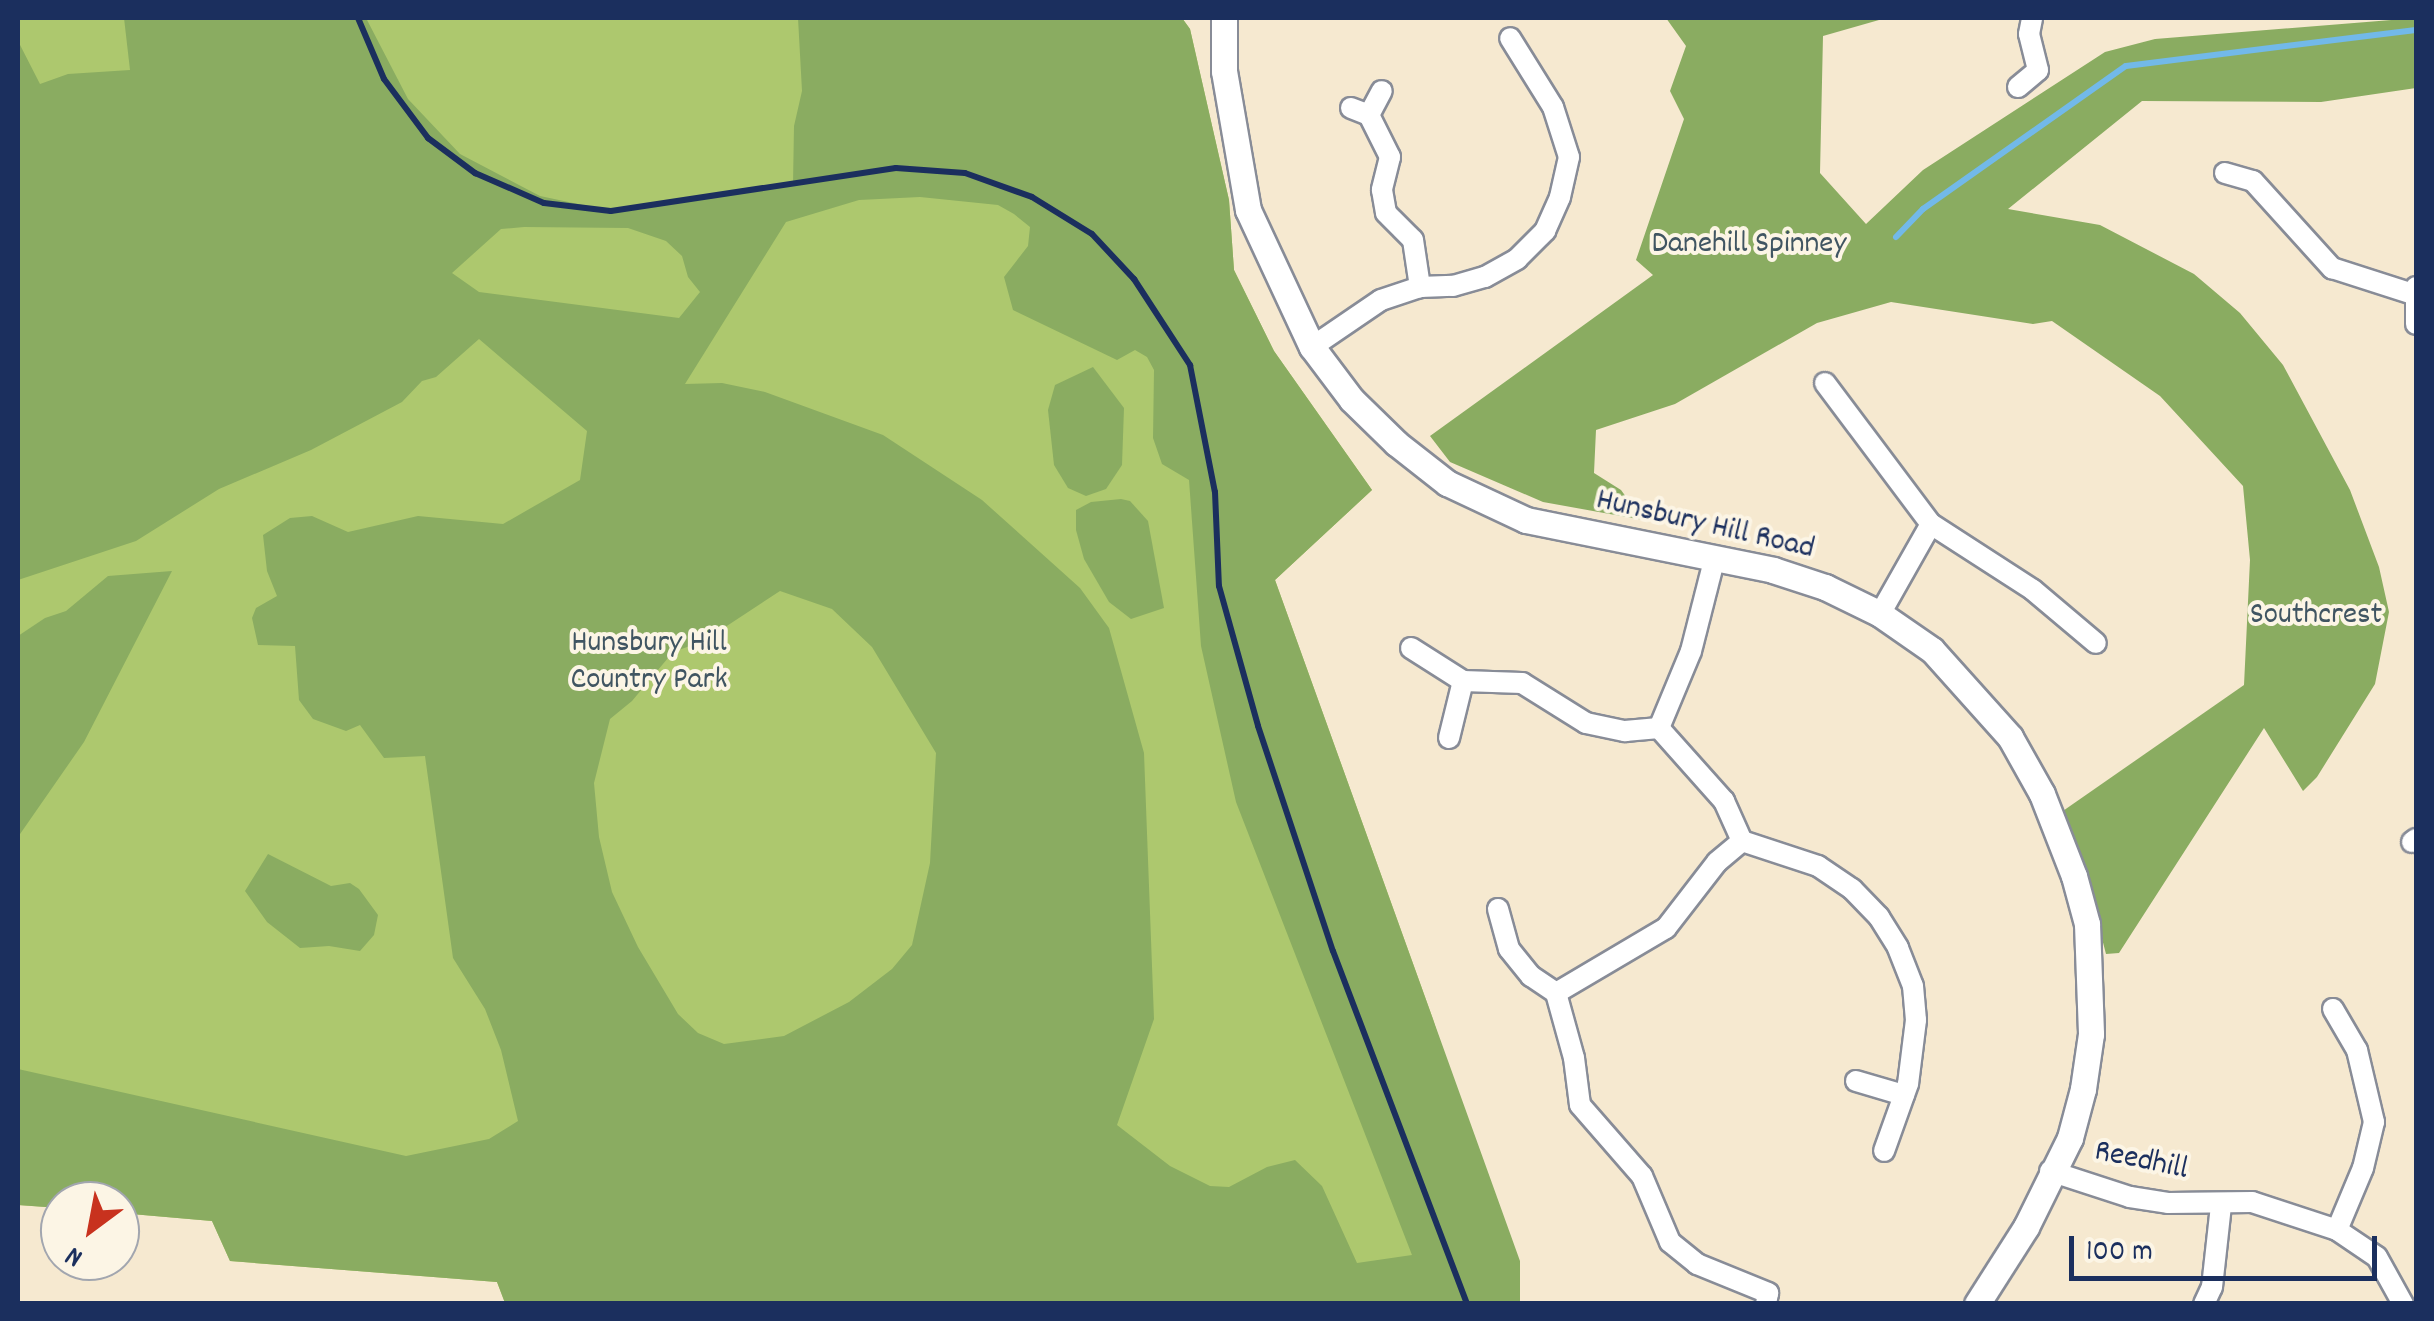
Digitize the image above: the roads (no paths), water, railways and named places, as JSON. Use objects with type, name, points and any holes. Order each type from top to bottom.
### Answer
[{"type":"street","name":"Hunsbury Hill Road","points":[[1224,18],[1224,71],[1248,210],[1312,347],[1352,400],[1396,444],[1447,483],[1526,520],[1714,558],[1825,587],[1880,614],[1932,650],[2010,738],[2042,794],[2074,876],[2087,924],[2091,1034],[2083,1089],[2070,1138],[2050,1171],[2026,1227],[1977,1304]]},
{"type":"street","points":[[2018,87],[2038,70],[2029,34],[2032,18]]},
{"type":"street","points":[[1312,347],[1381,300],[1420,287],[1453,286],[1485,277],[1518,260],[1544,231],[1560,197],[1568,157],[1564,130],[1515,46],[1539,41]]},
{"type":"street","points":[[1382,92],[1360,111],[1390,157],[1382,190],[1386,213],[1413,240],[1420,287]]},
{"type":"street","points":[[2225,173],[2253,180],[2332,268],[2415,290],[2416,324]]},
{"type":"street","points":[[1825,383],[1931,524],[2033,590],[2096,642]]},
{"type":"street","points":[[1880,614],[1931,524]]},
{"type":"street","points":[[1659,728],[1691,651],[1714,558]]},
{"type":"street","points":[[1410,648],[1463,680],[1522,683],[1586,723],[1625,731],[1659,728]]},
{"type":"street","points":[[1449,738],[1463,680]]},
{"type":"street","points":[[1659,728],[1724,801],[1742,841],[1818,866],[1852,889],[1879,917],[1913,986],[1916,1020],[1904,1095],[1884,1151]]},
{"type":"street","points":[[1556,993],[1666,928],[1717,862],[1742,841]]},
{"type":"street","points":[[1498,910],[1508,949],[1531,976],[1556,993],[1574,1058],[1580,1105],[1642,1176],[1670,1242],[1698,1264],[1768,1293],[1766,1304]]},
{"type":"street","points":[[2333,1008],[2357,1050],[2374,1122],[2362,1168],[2337,1230]]},
{"type":"street","points":[[1856,1081],[1904,1095]]},
{"type":"street","name":"Reedhill","points":[[2050,1171],[2130,1197],[2220,1206],[2252,1202],[2337,1230],[2377,1257],[2404,1304]]},
{"type":"street","name":"Reedhill","points":[[2204,1304],[2212,1287],[2220,1206]]},
{"type":"waterway","points":[[1896,237],[1923,209],[2126,66],[2416,30]]},
{"type":"railway","points":[[358,18],[384,79],[428,138],[475,173],[544,203],[611,211],[896,168],[965,173],[1032,197],[1092,234],[1134,279],[1190,365],[1215,492],[1219,586],[1258,726],[1333,951],[1467,1304]]},
{"type":"park label","name":"Danehill Spinney","points":[[1749,245]]},
{"type":"park label","name":"Southcrest","points":[[2316,616]]},
{"type":"park label","name":"Hunsbury Hill Country Park","points":[[649,664]]}]
